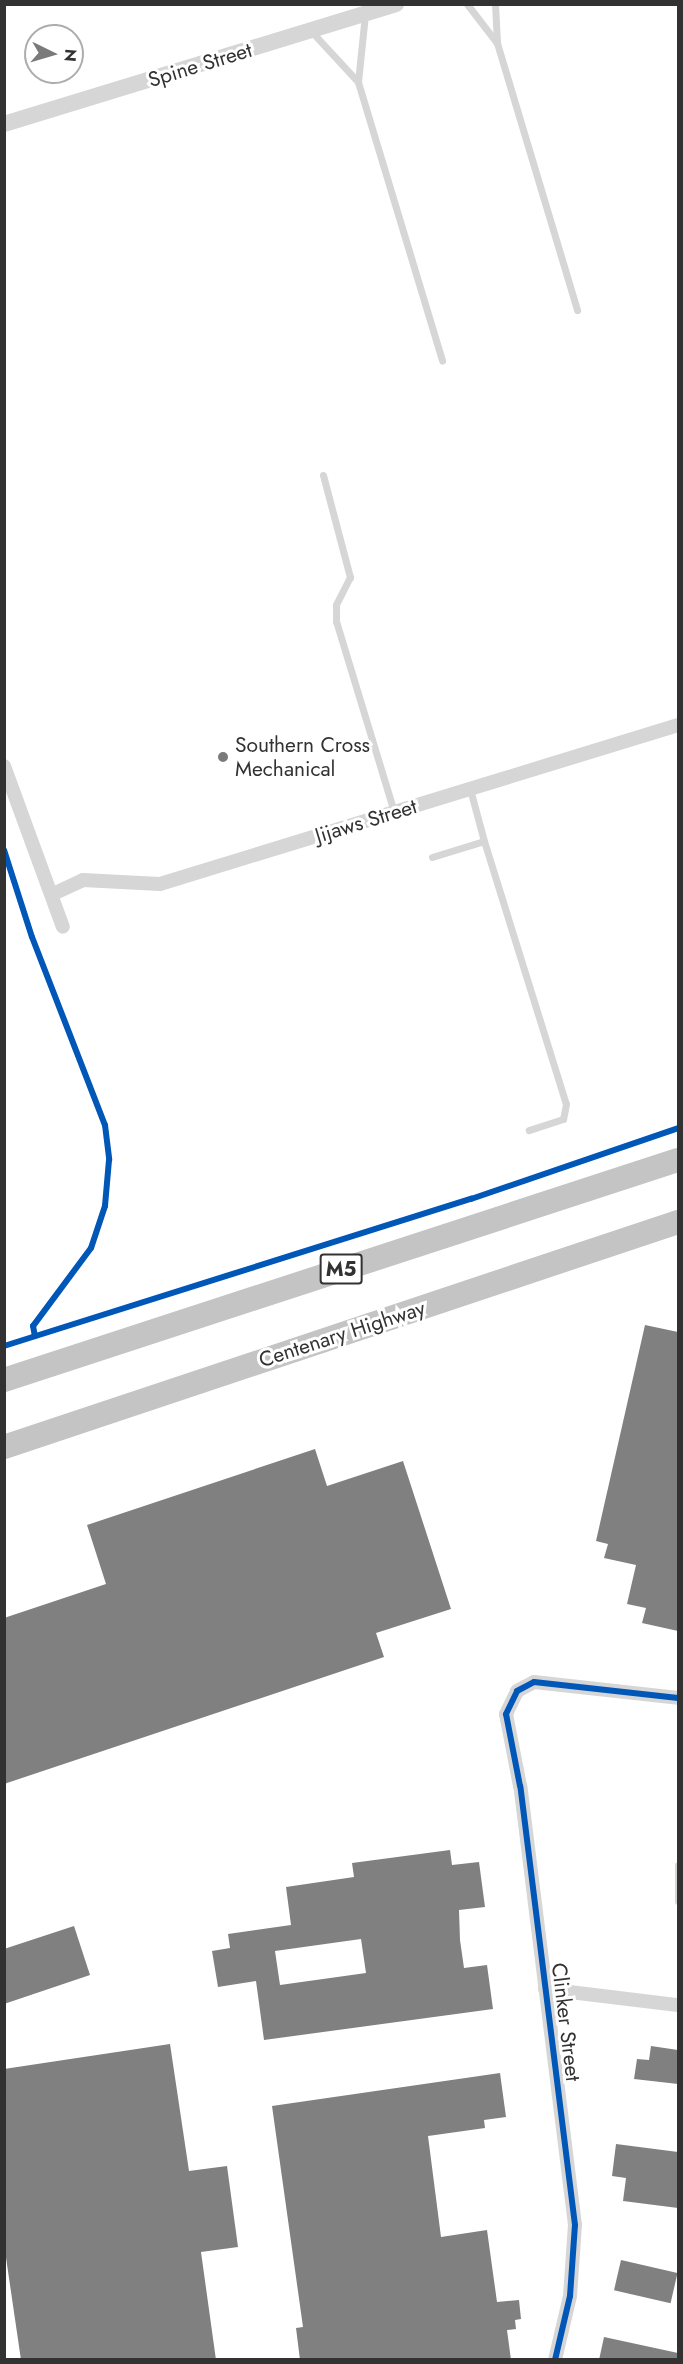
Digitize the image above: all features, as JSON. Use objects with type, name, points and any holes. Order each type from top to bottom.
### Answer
[{"type":"highway","name":"M5","points":[[4,1380],[678,1160]]},
{"type":"highway","name":"Centenary Highway","points":[[4,1447],[678,1222]]},
{"type":"street","name":"Spine Street","points":[[4,124],[396,4]]},
{"type":"street","name":"Jijaws Street","points":[[53,894],[83,880],[160,884],[678,724]]},
{"type":"street","points":[[4,766],[53,894],[63,927]]},
{"type":"street","name":"Clinker Street","points":[[555,2360],[570,2296],[575,2225],[520,1786],[505,1726],[517,1691],[548,1682],[678,1698]]},
{"type":"street","points":[[545,1989],[678,2005]]},
{"type":"lane","points":[[467,4],[497,43]]},
{"type":"lane","points":[[495,4],[497,43],[577,310]]},
{"type":"lane","points":[[365,14],[358,82],[442,361]]},
{"type":"lane","points":[[311,31],[358,82]]},
{"type":"lane","points":[[323,475],[350,578],[336,604],[336,621],[394,812]]},
{"type":"lane","points":[[470,789],[566,1104],[563,1119],[529,1131]]},
{"type":"lane","points":[[432,857],[484,840]]},
{"type":"lane","points":[[678,1865],[678,1901]]},
{"type":"building","points":[[645,1325],[678,1332],[678,1631],[642,1623],[646,1608],[627,1604],[636,1565],[604,1558],[608,1544],[596,1541]]},
{"type":"building","points":[[315,1449],[327,1486],[403,1461],[451,1609],[376,1633],[384,1657],[4,1784],[4,1618],[106,1584],[87,1525]]},
{"type":"building","points":[[450,1850],[452,1865],[479,1862],[485,1907],[459,1910],[460,1940],[464,1968],[487,1965],[493,2009],[264,2040],[256,1981],[218,1987],[212,1951],[230,1948],[228,1934],[291,1925],[286,1887],[354,1877],[352,1863]],"holes":[[[361,1939],[366,1973],[280,1985],[275,1951]]]},
{"type":"building","points":[[74,1926],[90,1975],[4,2004],[4,1949]]},
{"type":"building","points":[[170,2044],[189,2171],[227,2166],[238,2247],[201,2252],[216,2360],[21,2360],[4,2244],[4,2069]]},
{"type":"building","points":[[651,2046],[678,2050],[678,2084],[634,2079],[637,2059],[649,2060]]},
{"type":"building","points":[[500,2073],[506,2117],[484,2120],[485,2128],[428,2136],[441,2237],[487,2230],[497,2302],[519,2300],[521,2319],[515,2320],[516,2329],[507,2330],[511,2360],[300,2360],[296,2328],[303,2327],[272,2106]]},
{"type":"building","points":[[616,2144],[678,2152],[678,2208],[623,2201],[626,2178],[612,2176]]},
{"type":"building","points":[[621,2260],[678,2273],[671,2303],[614,2290]]},
{"type":"building","points":[[604,2337],[678,2353],[678,2360],[599,2360]]},
{"type":"cycle path","points":[[4,850],[32,937],[105,1125],[109,1160],[105,1206],[91,1248],[33,1326],[35,1336]]},
{"type":"cycle path","points":[[4,1346],[471,1199],[678,1128]]},
{"type":"cycle path","points":[[555,2360],[570,2296],[575,2225],[520,1786],[506,1714],[517,1691],[534,1682],[678,1698]]},
{"type":"place","name":"Southern Cross Mechanical","points":[[223,757]]}]
